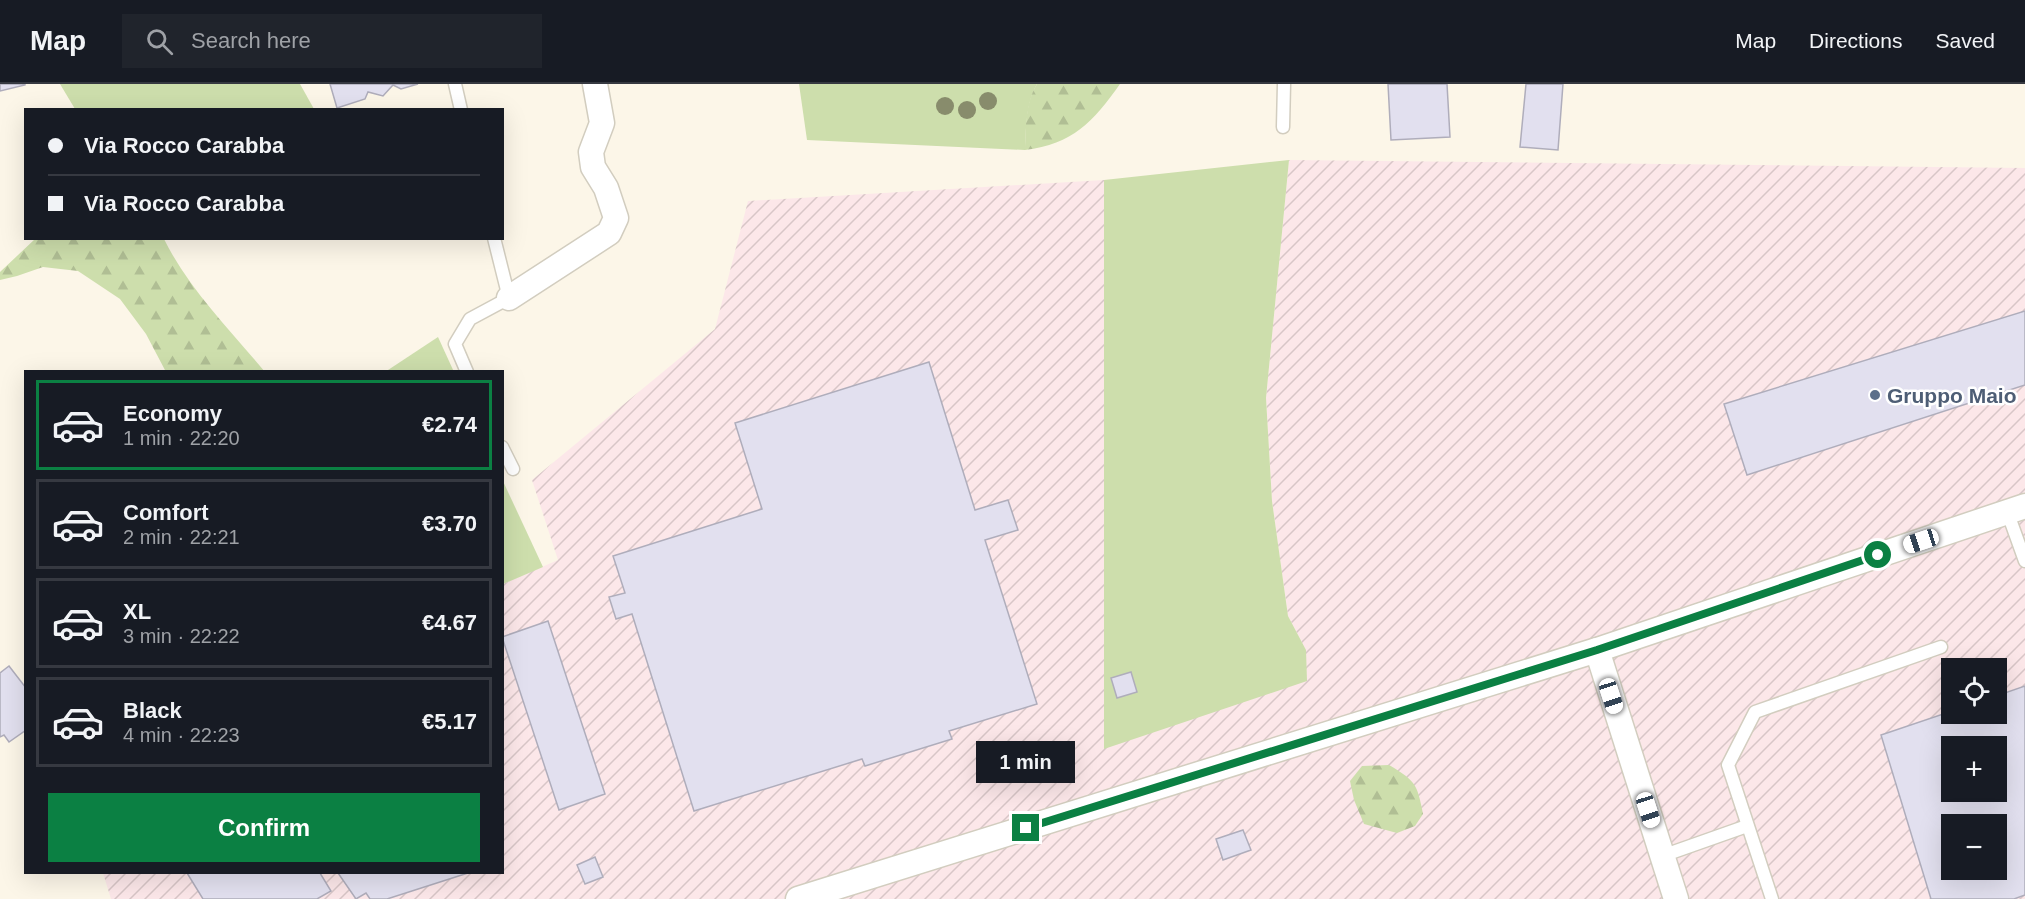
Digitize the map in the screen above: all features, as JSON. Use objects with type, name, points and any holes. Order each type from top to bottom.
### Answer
[{"type":"street","points":[[509,298],[609,233],[616,218],[606,188],[593,167],[591,152],[602,123],[595,84]]},
{"type":"street","points":[[798,899],[1597,650],[2016,509]]},
{"type":"street","points":[[1597,650],[1676,899]]},
{"type":"lane","points":[[455,84],[461,108]]},
{"type":"lane","points":[[1283,127],[1284,84]]},
{"type":"lane","points":[[466,370],[455,344],[465,327],[470,319],[509,298],[494,240]]},
{"type":"lane","points":[[504,451],[513,469]]},
{"type":"lane","points":[[2016,509],[2025,561]]},
{"type":"lane","points":[[1772,899],[1728,765],[1755,712],[1941,647]]},
{"type":"lane","points":[[1662,856],[1748,825]]},
{"type":"shaded area","points":[[1289,160],[2025,168],[2025,899],[111,899],[103,874],[504,874],[504,584],[558,560],[532,480],[715,329],[748,201],[1104,180],[1104,748],[1306,650],[1288,616],[1272,501],[1266,398]]},
{"type":"green space","points":[[60,84],[300,84],[313,108],[74,108]]},
{"type":"green space","points":[[799,84],[1037,84],[1029,107],[1025,150],[807,140]]},
{"type":"green space","points":[[1037,84],[1120,84],[1101,110],[1080,129],[1056,142],[1025,150],[1028,107]]},
{"type":"green space","points":[[1289,160],[1266,398],[1272,501],[1288,616],[1306,650],[1307,681],[1104,749],[1104,180]]},
{"type":"green space","points":[[34,240],[165,240],[197,292],[263,370],[165,370],[146,334],[120,299],[78,271],[43,267],[0,280],[0,272]]},
{"type":"green space","points":[[438,337],[453,370],[388,370]]},
{"type":"green space","points":[[504,483],[543,567],[504,584]]},
{"type":"green space","points":[[1389,765],[1414,784],[1423,814],[1415,826],[1397,833],[1364,824],[1354,800],[1350,781],[1362,766]]},
{"type":"building","points":[[0,84],[25,84],[25,85],[0,91]]},
{"type":"building","points":[[330,84],[418,84],[401,89],[393,85],[383,96],[368,92],[365,99],[337,108]]},
{"type":"building","points":[[1388,84],[1447,84],[1450,137],[1391,140]]},
{"type":"building","points":[[1526,84],[1563,84],[1558,150],[1520,147]]},
{"type":"building","name":"Gruppo Maio","points":[[2025,311],[2025,385],[1747,475],[1724,404]]},
{"type":"building","points":[[929,362],[975,510],[1008,500],[1018,530],[985,540],[1037,704],[949,731],[952,739],[865,766],[862,759],[694,811],[632,614],[616,619],[609,597],[625,593],[613,556],[762,509],[735,423]]},
{"type":"building","points":[[548,621],[605,794],[559,810],[504,643],[504,636]]},
{"type":"building","points":[[9,666],[24,685],[24,731],[9,742],[4,735],[0,737],[0,673]]},
{"type":"building","points":[[1131,672],[1137,692],[1117,698],[1111,678]]},
{"type":"building","points":[[2025,686],[2025,895],[2014,899],[1931,899],[1881,735],[1941,715],[1941,724],[2007,724],[2007,692]]},
{"type":"building","points":[[1243,830],[1251,850],[1223,860],[1216,839]]},
{"type":"building","points":[[595,857],[603,877],[585,884],[577,865]]},
{"type":"building","points":[[188,874],[321,874],[331,891],[317,899],[203,899]]},
{"type":"building","points":[[339,874],[465,874],[387,899],[370,899],[366,893],[356,899]]},
{"type":"place","name":"Gruppo Maio","points":[[1875,395]]},
{"type":"route","points":[[1026,828],[1597,650],[1878,555]]}]
